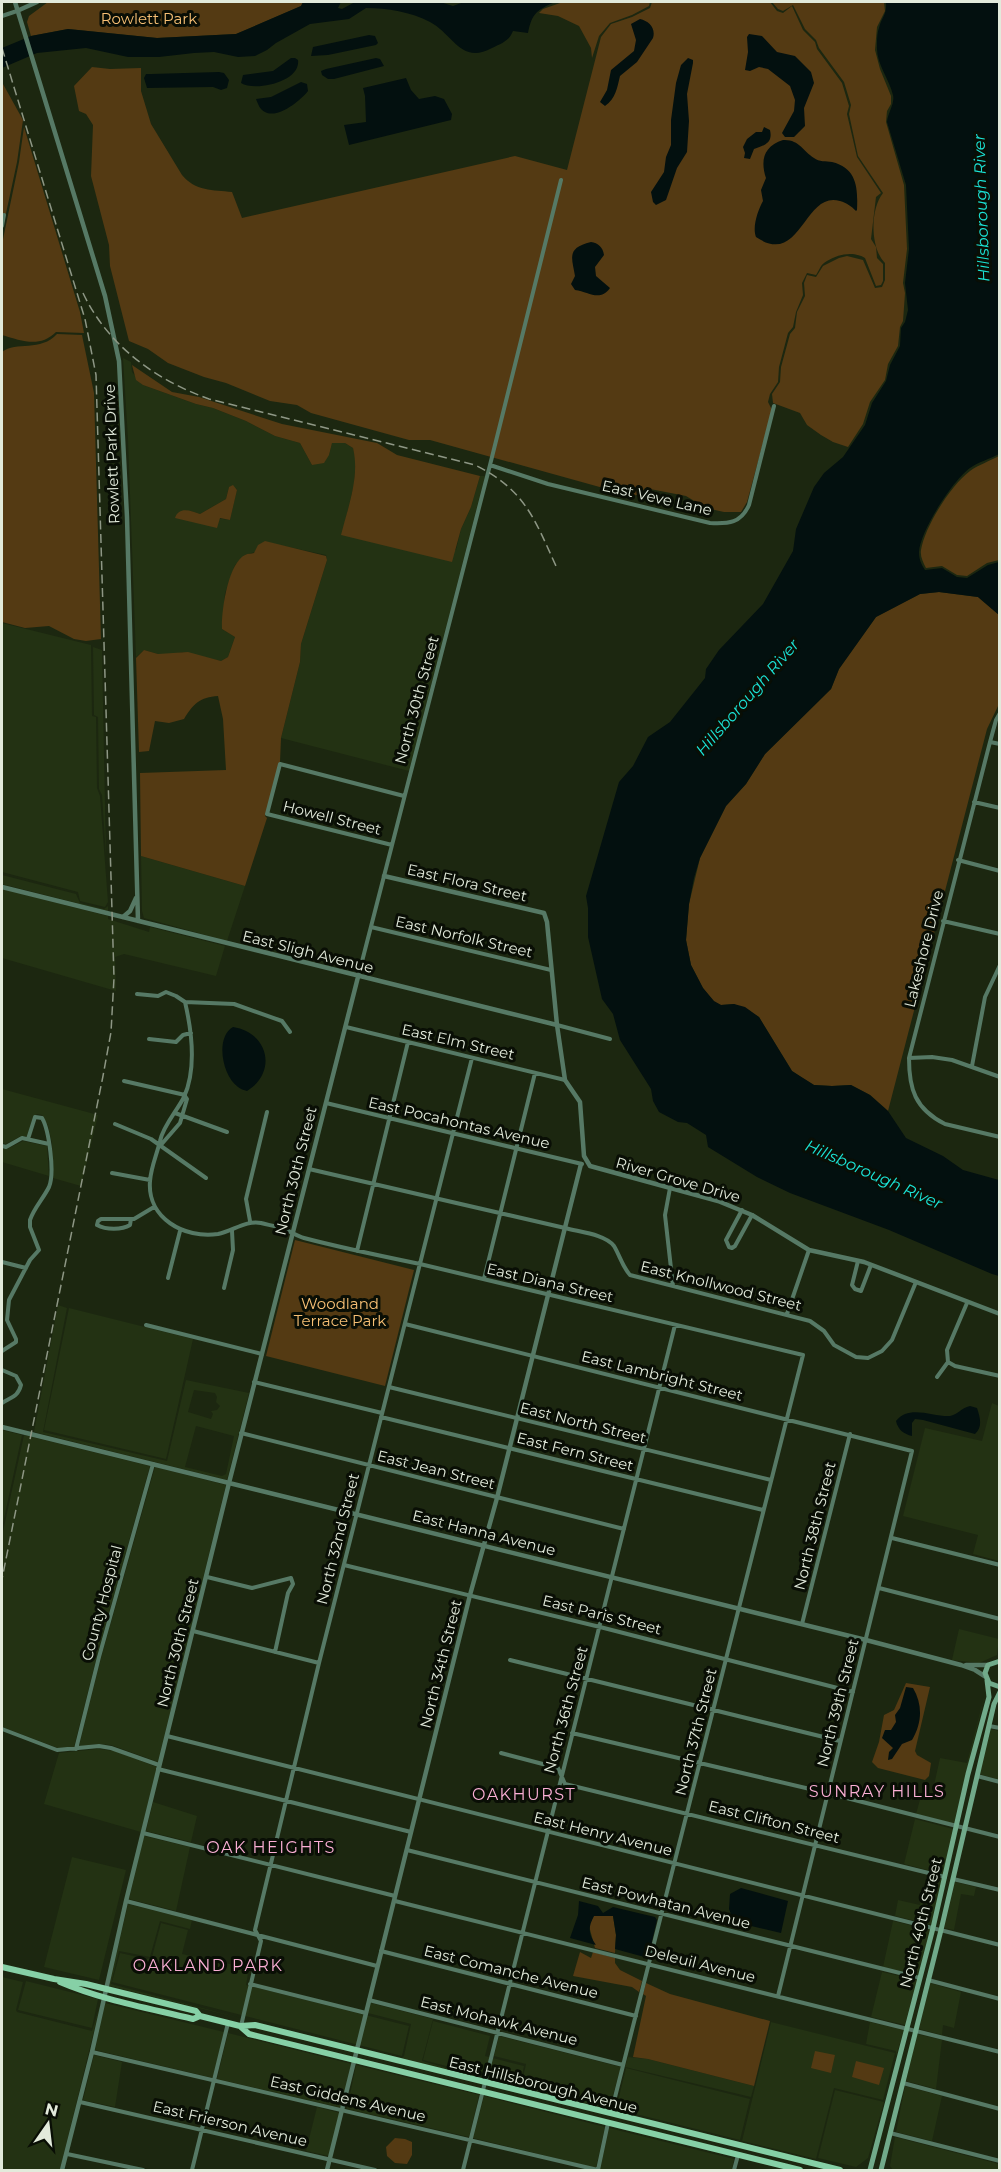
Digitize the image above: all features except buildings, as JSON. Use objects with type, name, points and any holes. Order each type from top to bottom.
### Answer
[{"type":"main road","points":[[990,1664],[999,1653]]},
{"type":"main road","points":[[990,1664],[999,1661]]},
{"type":"main road","name":"North 40th Street","points":[[870,2170],[933,1928],[989,1698],[986,1679],[990,1664]]},
{"type":"main road","points":[[986,1679],[992,1685],[999,1687]]},
{"type":"main road","name":"North 40th Street","points":[[880,2170],[941,1930],[995,1699],[999,1692]]},
{"type":"main road","name":"East Hillsborough Avenue","points":[[2,1967],[106,1988],[196,2011],[200,2016]]},
{"type":"main road","name":"East Hillsborough Avenue","points":[[54,1979],[83,1992],[104,1998],[193,2019],[200,2016],[240,2026],[255,2025],[840,2170]]},
{"type":"main road","name":"East Hillsborough Avenue","points":[[240,2026],[249,2034],[800,2170]]},
{"type":"main road","points":[[589,2118],[611,2114]]},
{"type":"main road","points":[[608,2123],[632,2120]]},
{"type":"main road","points":[[681,2141],[692,2135]]},
{"type":"main road","points":[[738,2155],[758,2150]]},
{"type":"street","name":"Rowlett Park Drive","points":[[15,2],[105,296],[119,361],[127,517],[138,921]]},
{"type":"street","points":[[2,16],[37,2]]},
{"type":"street","name":"North 30th Street","points":[[62,2170],[241,1433],[561,180]]},
{"type":"street","points":[[2,226],[4,215]]},
{"type":"street","name":"East Veve Lane","points":[[490,465],[548,484],[710,523],[724,524],[737,520],[745,514],[774,406]]},
{"type":"street","name":"Lakeshore Drive","points":[[999,713],[958,861],[909,1058],[913,1094],[923,1108],[945,1124],[999,1137]]},
{"type":"street","points":[[990,742],[999,744]]},
{"type":"street","name":"Howell Street","points":[[392,845],[267,814],[280,764],[404,796]]},
{"type":"street","points":[[974,802],[999,808]]},
{"type":"street","points":[[958,861],[999,871]]},
{"type":"street","name":"East Flora Street","points":[[384,876],[544,913],[547,922],[551,970]]},
{"type":"street","name":"East Sligh Avenue","points":[[2,887],[610,1039]]},
{"type":"street","points":[[123,917],[130,911],[137,896]]},
{"type":"street","points":[[943,921],[999,934]]},
{"type":"street","name":"East Norfolk Street","points":[[371,927],[551,970]]},
{"type":"street","points":[[972,1066],[985,997],[999,965]]},
{"type":"street","points":[[551,970],[565,1080],[580,1102],[584,1163]]},
{"type":"street","points":[[137,994],[158,996],[166,992],[185,1002],[234,1004],[282,1021],[290,1032]]},
{"type":"street","points":[[160,1146],[160,1140],[184,1095],[190,1070],[191,1033],[185,1002]]},
{"type":"street","name":"East Elm Street","points":[[346,1027],[565,1080]]},
{"type":"street","points":[[148,1039],[176,1041],[183,1035],[191,1033]]},
{"type":"street","points":[[357,1251],[408,1042]]},
{"type":"street","points":[[909,1058],[932,1057],[952,1060],[999,1077]]},
{"type":"street","name":"North 32nd Street","points":[[240,2026],[261,1941],[255,1930],[368,1465],[472,1058]]},
{"type":"street","points":[[484,1279],[535,1073]]},
{"type":"street","points":[[124,1082],[184,1095],[187,1099],[176,1129],[160,1146],[155,1157],[150,1180],[151,1196],[154,1207],[171,1225],[180,1231],[197,1235],[232,1231],[250,1221],[246,1199],[267,1112]]},
{"type":"street","name":"East Pocahontas Avenue","points":[[326,1103],[584,1163]]},
{"type":"street","points":[[175,1113],[227,1132]]},
{"type":"street","points":[[2,1351],[16,1342],[6,1316],[11,1297],[26,1268],[39,1250],[30,1227],[30,1220],[50,1182],[49,1144],[43,1118],[35,1118],[28,1139]]},
{"type":"street","points":[[115,1124],[151,1139],[206,1178]]},
{"type":"street","points":[[2,1146],[6,1147],[22,1138],[49,1144]]},
{"type":"street","name":"River Grove Drive","points":[[584,1163],[594,1168],[718,1201],[752,1215],[809,1250],[871,1265],[999,1314]]},
{"type":"street","name":"North 34th Street","points":[[327,2170],[470,1595],[584,1163]]},
{"type":"street","name":"East Knollwood Street","points":[[309,1169],[606,1239],[613,1245],[630,1275],[810,1321],[824,1331],[834,1345],[856,1358],[868,1358],[882,1351],[892,1340],[916,1282]]},
{"type":"street","points":[[112,1173],[150,1180]]},
{"type":"street","points":[[670,1188],[665,1215],[672,1286]]},
{"type":"street","points":[[132,1219],[129,1227],[109,1228],[97,1225],[101,1219],[132,1219],[154,1207]]},
{"type":"street","points":[[742,1210],[726,1240],[729,1247],[735,1246],[752,1215]]},
{"type":"street","name":"East Diana Street","points":[[250,1221],[283,1228],[300,1237],[357,1251],[803,1355]]},
{"type":"street","points":[[168,1278],[180,1231]]},
{"type":"street","points":[[224,1288],[233,1250],[232,1231]]},
{"type":"street","points":[[787,1314],[809,1250]]},
{"type":"street","points":[[858,1261],[852,1285],[861,1291],[871,1265]]},
{"type":"street","points":[[2,1262],[26,1268]]},
{"type":"street","points":[[937,1377],[948,1362],[947,1350],[967,1303]]},
{"type":"street","name":"East Lambright Street","points":[[405,1324],[912,1451]]},
{"type":"street","points":[[146,1325],[262,1354]]},
{"type":"street","name":"North 36th Street","points":[[463,2170],[675,1325]]},
{"type":"street","name":"North 37th Street","points":[[611,2114],[803,1355]]},
{"type":"street","points":[[948,1362],[955,1366],[999,1376]]},
{"type":"street","points":[[2,1370],[16,1376],[21,1385],[14,1398],[2,1403]]},
{"type":"street","name":"East Fern Street","points":[[254,1382],[509,1449],[763,1510]]},
{"type":"street","name":"East North Street","points":[[389,1387],[771,1480]]},
{"type":"street","name":"East Hanna Avenue","points":[[2,1427],[866,1640],[961,1665],[975,1670],[986,1679]]},
{"type":"street","name":"East Jean Street","points":[[241,1433],[624,1529]]},
{"type":"street","name":"North 38th Street","points":[[802,1624],[850,1434]]},
{"type":"street","name":"North 39th Street","points":[[777,1996],[912,1451]]},
{"type":"street","name":"County Hospital","points":[[76,1749],[153,1464]]},
{"type":"street","points":[[892,1538],[999,1565]]},
{"type":"street","name":"East Paris Street","points":[[344,1565],[600,1627],[853,1692]]},
{"type":"street","points":[[207,1577],[252,1588],[291,1578],[293,1584],[288,1593],[275,1652]]},
{"type":"street","points":[[879,1588],[999,1619]]},
{"type":"street","points":[[193,1631],[319,1663]]},
{"type":"street","points":[[510,1660],[840,1742]]},
{"type":"street","name":"East Hanna Avenue","points":[[961,1665],[990,1664]]},
{"type":"street","points":[[989,1726],[999,1728]]},
{"type":"street","points":[[2,1729],[57,1750],[99,1746],[111,1748],[159,1767],[287,1802],[411,1832]]},
{"type":"street","points":[[572,1733],[827,1793],[999,1837]]},
{"type":"street","name":"East Henry Avenue","points":[[167,1736],[999,1945]]},
{"type":"street","name":"East Clifton Street","points":[[501,1754],[558,1768],[566,1784],[945,1877]]},
{"type":"street","points":[[976,1776],[999,1782]]},
{"type":"street","name":"Deleuil Avenue","points":[[143,1833],[522,1932],[999,2052]]},
{"type":"street","name":"East Powhatan Avenue","points":[[407,1850],[920,1978]]},
{"type":"street","points":[[953,1879],[999,1890]]},
{"type":"street","points":[[126,1901],[377,1965]]},
{"type":"street","name":"East Comanche Avenue","points":[[381,1951],[636,2016]]},
{"type":"street","points":[[928,1980],[999,1999]]},
{"type":"street","points":[[250,1984],[366,2013]]},
{"type":"street","name":"East Mohawk Avenue","points":[[369,2000],[624,2065]]},
{"type":"street","points":[[192,2170],[228,2023]]},
{"type":"street","name":"East Giddens Avenue","points":[[92,2052],[598,2170]]},
{"type":"street","points":[[903,2083],[999,2109]]},
{"type":"street","name":"East Frierson Avenue","points":[[80,2102],[375,2170]]},
{"type":"street","points":[[598,2170],[608,2123]]},
{"type":"street","points":[[890,2133],[999,2161]]},
{"type":"street","points":[[67,2154],[143,2170]]},
{"type":"street","points":[[734,2170],[738,2155]]},
{"type":"shaded area","points":[[123,358],[131,362],[132,372],[143,385],[213,408],[275,436],[300,443],[312,465],[329,455],[332,442],[345,443],[353,448],[356,459],[354,485],[342,535],[456,550],[480,476],[485,476],[409,771],[281,738],[300,662],[301,644],[327,560],[326,555],[279,545],[245,555],[235,565],[225,593],[222,629],[235,637],[228,657],[221,661],[182,652],[158,654],[144,650],[136,657]],"holes":[[[229,487],[237,489],[230,520],[177,513],[191,511],[200,514],[226,499]]]},
{"type":"shaded area","points":[[2,623],[91,645],[92,716],[96,717],[97,788],[100,796],[108,902],[105,907],[80,901],[78,892],[2,872]]},
{"type":"shaded area","points":[[93,647],[102,650],[106,857],[102,795],[99,789],[98,717],[94,715]]},
{"type":"shaded area","points":[[141,856],[245,886],[227,941],[144,918]]},
{"type":"shaded area","points":[[2,875],[76,894],[80,903],[104,909],[108,906],[108,911],[2,884]]},
{"type":"shaded area","points":[[2,889],[108,916],[108,919],[149,932],[150,927],[225,946],[216,976],[124,954],[115,957],[116,991],[2,958]]},
{"type":"shaded area","points":[[2,1089],[98,1115],[81,1186],[53,1178],[52,1143],[48,1126],[42,1115],[37,1114],[33,1117],[27,1136],[21,1136],[6,1144],[2,1143]]},
{"type":"shaded area","points":[[23,1141],[47,1146],[49,1176],[2,1162],[2,1149]]},
{"type":"shaded area","points":[[58,1305],[67,1308],[43,1432],[167,1461],[186,1380],[249,1393],[227,1480],[34,1432]],"holes":[[[194,1390],[215,1393],[216,1402],[220,1406],[217,1410],[211,1411],[213,1414],[211,1419],[188,1412]],[[196,1426],[234,1436],[226,1474],[222,1476],[185,1467]]]},
{"type":"shaded area","points":[[69,1308],[193,1339],[166,1459],[44,1430]]},
{"type":"shaded area","points":[[992,1403],[999,1406],[999,1561],[973,1554],[978,1535],[903,1516],[925,1428],[982,1441]]},
{"type":"shaded area","points":[[2,1430],[22,1435],[2,1528]]},
{"type":"shaded area","points":[[24,1435],[150,1466],[74,1747],[58,1748],[2,1727],[2,1536]]},
{"type":"shaded area","points":[[155,1467],[226,1485],[158,1762],[111,1745],[79,1746],[101,1658]]},
{"type":"shaded area","points":[[959,1629],[999,1639],[997,1655],[979,1663],[952,1660]]},
{"type":"shaded area","points":[[987,1686],[954,1824],[916,1814],[921,1796],[931,1799],[940,1758],[967,1763]]},
{"type":"shaded area","points":[[991,1729],[999,1731],[999,1780],[979,1774]]},
{"type":"shaded area","points":[[98,1749],[115,1751],[157,1767],[141,1832],[44,1804],[59,1753]]},
{"type":"shaded area","points":[[153,1802],[197,1816],[191,1842],[146,1831]]},
{"type":"shaded area","points":[[915,1819],[953,1829],[943,1874],[904,1864]]},
{"type":"shaded area","points":[[144,1836],[190,1847],[176,1911],[129,1899]]},
{"type":"shaded area","points":[[72,1857],[126,1870],[99,1980],[44,1967]]},
{"type":"shaded area","points":[[927,1875],[942,1879],[932,1925],[895,1916],[898,1900],[920,1905]]},
{"type":"shaded area","points":[[955,1882],[976,1887],[974,1896],[961,1894],[954,1930],[944,1928]]},
{"type":"shaded area","points":[[128,1904],[192,1920],[190,1929],[160,1921],[150,1957],[119,1951],[111,1984],[240,2018],[109,1986]]},
{"type":"shaded area","points":[[893,1921],[930,1930],[918,1975],[883,1967]]},
{"type":"shaded area","points":[[161,1923],[188,1930],[182,1954],[249,1968],[246,1985],[409,2026],[402,2056],[112,1982],[120,1953],[147,1959],[152,1957]]},
{"type":"shaded area","points":[[882,1972],[917,1980],[905,2025],[871,2017]]},
{"type":"shaded area","points":[[2,1977],[23,1982],[17,2012],[92,2031],[101,2002],[60,2170],[2,2170]]},
{"type":"shaded area","points":[[26,1981],[98,1999],[92,2028],[18,2010]]},
{"type":"shaded area","points":[[930,1983],[961,1992],[954,2028],[943,2025],[942,2035],[919,2029]]},
{"type":"shaded area","points":[[105,2003],[224,2032],[213,2078],[95,2050]]},
{"type":"shaded area","points":[[371,2003],[433,2019],[422,2061],[484,2078],[359,2048],[402,2058],[404,2056],[411,2024],[368,2013]]},
{"type":"shaded area","points":[[433,2021],[490,2036],[485,2056],[524,2066],[520,2085],[423,2060]]},
{"type":"shaded area","points":[[771,2022],[895,2053],[883,2100],[834,2088],[816,2159],[742,2141]]},
{"type":"shaded area","points":[[870,2022],[904,2030],[896,2056],[896,2051],[866,2044]]},
{"type":"shaded area","points":[[228,2033],[352,2064],[342,2108],[217,2079]]},
{"type":"shaded area","points":[[917,2034],[942,2040],[936,2089],[906,2081]]},
{"type":"shaded area","points":[[499,2036],[621,2067],[609,2109],[521,2087],[526,2064],[494,2056]]},
{"type":"shaded area","points":[[94,2055],[122,2062],[115,2107],[83,2100]]},
{"type":"shaded area","points":[[628,2057],[648,2059],[754,2086],[751,2097],[625,2067]]},
{"type":"shaded area","points":[[356,2065],[479,2095],[469,2137],[347,2109]]},
{"type":"shaded area","points":[[626,2068],[750,2099],[740,2140],[616,2109]]},
{"type":"shaded area","points":[[905,2086],[942,2096],[932,2141],[896,2132]]},
{"type":"shaded area","points":[[835,2090],[884,2102],[868,2158],[856,2167],[818,2158]]},
{"type":"shaded area","points":[[484,2096],[605,2127],[596,2168],[473,2138]]},
{"type":"shaded area","points":[[317,2107],[340,2113],[329,2156],[306,2151]]},
{"type":"shaded area","points":[[609,2128],[734,2159],[732,2170],[600,2170]]},
{"type":"shaded area","points":[[895,2137],[999,2164],[999,2170],[893,2170],[890,2166]]},
{"type":"green space","name":"Rowlett Park","points":[[48,2],[303,2],[301,6],[236,34],[157,38],[68,29],[31,36],[27,22],[29,16]]},
{"type":"green space","points":[[563,2],[650,2],[649,6],[632,15],[610,23],[599,36],[592,58],[591,48],[579,26],[558,16],[539,13],[543,9]]},
{"type":"green space","points":[[652,2],[770,2],[777,11],[783,13],[792,6],[803,30],[815,42],[817,49],[842,83],[849,106],[847,114],[857,157],[881,193],[876,197],[871,239],[876,247],[877,258],[883,264],[883,281],[881,285],[876,286],[865,258],[855,254],[844,254],[828,260],[816,275],[807,273],[802,283],[803,295],[793,327],[788,333],[779,367],[778,382],[770,394],[768,402],[772,410],[747,502],[741,512],[724,512],[706,508],[686,496],[645,488],[641,494],[632,496],[430,440],[409,440],[311,413],[297,405],[270,401],[168,363],[148,349],[129,341],[110,266],[109,245],[91,176],[93,125],[86,114],[79,111],[74,86],[92,67],[141,68],[141,91],[151,124],[182,175],[199,187],[232,192],[242,218],[515,156],[567,170],[601,37],[611,24],[650,8]]},
{"type":"green space","points":[[772,2],[884,2],[885,11],[877,27],[875,50],[891,96],[886,122],[904,185],[907,249],[903,283],[905,293],[903,321],[898,346],[888,364],[885,380],[870,402],[863,424],[848,447],[821,435],[807,425],[800,413],[773,403],[772,394],[780,382],[781,367],[790,334],[795,328],[797,312],[805,296],[804,283],[807,275],[816,277],[823,266],[847,256],[863,260],[875,288],[882,287],[885,280],[885,263],[874,238],[874,218],[883,193],[858,156],[849,114],[851,105],[844,82],[819,48],[816,40],[805,29],[793,5],[783,11]]},
{"type":"green space","points":[[3,84],[23,120],[17,162],[2,232]]},
{"type":"green space","points":[[24,127],[80,312],[84,333],[56,332],[37,342],[2,335],[2,244]]},
{"type":"green space","points":[[57,334],[82,335],[94,393],[101,639],[86,641],[74,639],[49,626],[25,628],[2,622],[2,352],[14,347],[44,343]]},
{"type":"green space","points":[[132,365],[172,392],[199,397],[282,424],[377,443],[397,455],[480,476],[452,562],[341,535],[355,470],[353,448],[345,443],[332,443],[324,463],[312,465],[300,443],[275,436],[213,408],[143,385],[136,380]]},
{"type":"green space","points":[[999,456],[999,560],[987,563],[967,576],[957,575],[942,566],[926,568],[921,557],[923,540],[940,507],[963,477]]},
{"type":"green space","points":[[233,485],[237,490],[230,520],[220,518],[217,528],[175,518],[182,511],[200,514],[226,499],[229,487]]},
{"type":"green space","points":[[265,541],[326,556],[327,560],[301,644],[300,662],[281,738],[280,762],[265,816],[267,818],[245,886],[141,856],[140,773],[226,770],[223,719],[218,696],[198,702],[184,719],[169,723],[155,721],[149,751],[139,752],[136,658],[144,650],[158,654],[188,652],[221,661],[228,657],[235,637],[222,629],[222,621],[230,577],[239,560],[246,554],[254,553],[258,545]]},
{"type":"green space","points":[[939,592],[978,597],[999,615],[999,704],[987,729],[888,1111],[870,1095],[851,1085],[814,1085],[801,1077],[792,1071],[759,1017],[734,1004],[721,1005],[714,1002],[703,988],[691,965],[686,940],[689,904],[700,858],[726,806],[746,784],[765,754],[831,689],[839,669],[876,617],[920,594]]},
{"type":"green space","name":"Woodland Terrace Park","points":[[295,1240],[414,1270],[385,1386],[266,1356]]},
{"type":"green space","points":[[906,1683],[930,1687],[915,1751],[917,1755],[931,1763],[929,1776],[925,1780],[878,1768],[872,1762],[879,1742],[884,1715],[894,1710]]},
{"type":"green space","points":[[594,1915],[613,1916],[616,1935],[615,1953],[595,1948],[589,1926]]},
{"type":"green space","points":[[580,1952],[591,1958],[593,1952],[615,1958],[615,1963],[620,1970],[642,1981],[639,1992],[632,1987],[573,1976]]},
{"type":"green space","points":[[646,1983],[670,1994],[770,2021],[754,2086],[633,2057],[646,1996],[643,1994]]},
{"type":"green space","points":[[815,2051],[835,2055],[831,2073],[811,2068]]},
{"type":"green space","points":[[856,2061],[884,2068],[879,2085],[852,2077]]},
{"type":"green space","points":[[395,2138],[412,2142],[412,2155],[407,2164],[395,2163],[387,2156],[386,2147]]},
{"type":"water","points":[[303,2],[341,2],[338,8],[342,9],[355,2],[440,2],[453,6],[464,2],[555,2],[536,13],[528,33],[513,31],[505,41],[481,52],[472,53],[465,50],[438,27],[423,19],[399,11],[366,8],[349,19],[310,24],[255,56],[238,57],[214,52],[128,57],[86,48],[37,53],[2,68],[2,48],[31,36],[68,29],[157,38],[236,34],[301,6]]},
{"type":"water","name":"Hillsborough River","points":[[886,2],[999,2],[999,454],[973,466],[955,483],[931,519],[919,552],[920,561],[925,570],[942,568],[957,577],[967,578],[988,565],[999,562],[999,615],[978,597],[939,592],[920,594],[876,617],[839,669],[831,689],[765,754],[746,784],[726,806],[700,858],[694,878],[686,940],[691,965],[703,988],[714,1001],[721,1005],[734,1004],[745,1007],[759,1017],[792,1071],[814,1085],[851,1085],[870,1095],[888,1111],[906,1138],[943,1156],[963,1170],[999,1180],[999,1276],[889,1230],[790,1193],[757,1177],[708,1147],[706,1135],[687,1123],[678,1122],[659,1112],[653,1101],[651,1089],[620,1040],[613,1014],[602,999],[588,937],[586,896],[619,782],[633,766],[648,737],[670,722],[705,678],[706,669],[719,650],[763,604],[793,551],[796,529],[814,487],[824,473],[843,457],[865,425],[872,403],[886,381],[890,365],[900,346],[901,328],[908,310],[905,283],[909,249],[906,185],[887,122],[893,95],[877,53],[878,32],[885,13]]},
{"type":"water","points":[[640,19],[651,26],[654,31],[653,38],[637,62],[620,76],[614,96],[605,106],[600,102],[607,90],[611,70],[634,51],[636,40],[631,24]]},
{"type":"water","points":[[749,34],[762,36],[777,52],[795,56],[811,72],[814,83],[804,108],[805,126],[794,137],[785,137],[782,133],[794,111],[795,100],[790,86],[768,69],[759,67],[750,71],[745,70]]},
{"type":"water","points":[[369,35],[375,36],[378,43],[376,45],[328,55],[311,56],[313,47]]},
{"type":"water","points":[[291,58],[298,60],[297,68],[285,79],[256,86],[241,83],[243,75],[273,71]]},
{"type":"water","points":[[688,58],[693,60],[693,63],[687,94],[689,121],[687,152],[677,168],[666,200],[656,205],[651,192],[664,172],[666,157],[671,145],[671,120],[676,83],[681,65]]},
{"type":"water","points":[[380,59],[384,66],[334,79],[328,79],[322,75],[321,71],[326,69]]},
{"type":"water","points":[[224,73],[229,80],[227,88],[221,90],[213,87],[147,88],[144,78],[146,74]]},
{"type":"water","points":[[406,78],[411,90],[419,99],[435,96],[444,99],[452,114],[451,120],[349,145],[344,125],[366,122],[363,88]]},
{"type":"water","points":[[301,82],[307,84],[308,91],[288,108],[270,114],[259,107],[256,99],[271,97]]},
{"type":"water","points":[[764,127],[770,130],[769,141],[754,149],[750,159],[744,158],[743,147],[747,139],[756,132],[762,132]]},
{"type":"water","points":[[783,140],[797,143],[820,161],[832,162],[847,169],[856,187],[857,210],[840,201],[828,201],[818,206],[793,236],[783,243],[771,244],[756,237],[755,224],[763,201],[761,190],[766,178],[763,165],[765,155],[771,146]]},
{"type":"water","points":[[591,242],[600,246],[604,255],[595,267],[596,276],[610,288],[598,295],[575,290],[571,284],[575,276],[572,254],[578,247]]},
{"type":"water","points":[[233,1027],[245,1030],[254,1036],[261,1044],[265,1054],[263,1074],[247,1091],[232,1082],[223,1057],[224,1039]]},
{"type":"water","points":[[970,1406],[977,1408],[980,1418],[980,1425],[975,1434],[915,1419],[912,1423],[912,1436],[902,1431],[896,1421],[901,1416],[914,1412],[950,1416]]},
{"type":"water","points":[[906,1687],[913,1688],[920,1707],[918,1727],[912,1740],[902,1744],[892,1759],[888,1760],[889,1752],[893,1748],[882,1738],[885,1730],[891,1730],[896,1722],[895,1715],[900,1708]]},
{"type":"water","points":[[741,1888],[788,1901],[781,1933],[734,1922],[729,1909],[730,1894]]},
{"type":"water","points":[[579,1901],[598,1906],[603,1913],[613,1907],[655,1917],[657,1920],[648,1958],[615,1949],[616,1935],[613,1916],[594,1916],[590,1930],[596,1945],[570,1938],[578,1915]]},
{"type":"railway","points":[[2,48],[85,319],[96,375],[114,978],[111,1032],[103,1076],[2,1579]]},
{"type":"railway","points":[[83,293],[93,312],[120,345],[152,371],[189,391],[209,399],[475,465],[517,495],[534,520],[556,566]]},
{"type":"district","name":"SUNRAY HILLS","points":[[877,1791]]},
{"type":"district","name":"OAKHURST","points":[[524,1794]]},
{"type":"district","name":"OAK HEIGHTS","points":[[271,1847]]},
{"type":"district","name":"OAKLAND PARK","points":[[208,1965]]}]
